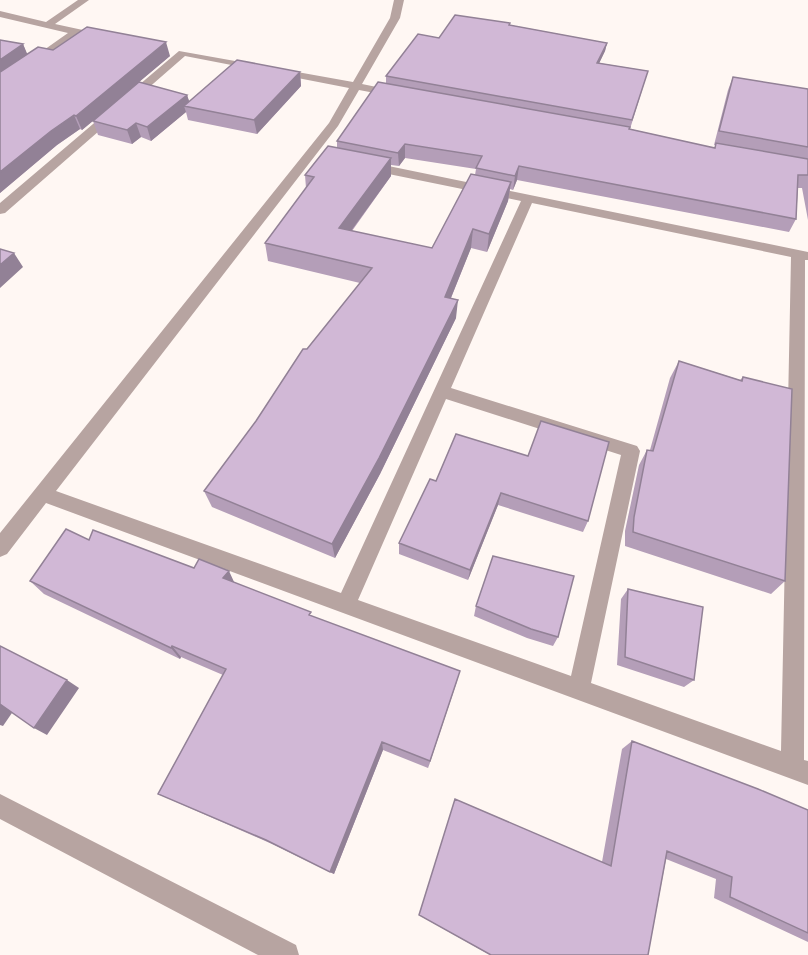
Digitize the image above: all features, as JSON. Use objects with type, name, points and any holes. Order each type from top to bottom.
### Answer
[{"type":"street","points":[[48,25],[84,0]]},
{"type":"street","points":[[0,548],[316,155],[395,18],[399,0]]},
{"type":"street","points":[[0,14],[119,40]]},
{"type":"street","points":[[0,86],[76,32]]},
{"type":"street","points":[[0,210],[177,52],[414,97]]},
{"type":"street","points":[[43,494],[800,770],[803,255],[356,164]]},
{"type":"street","points":[[346,604],[528,199]]},
{"type":"street","points":[[441,391],[631,451],[579,689]]},
{"type":"street","points":[[0,806],[286,955]]},
{"type":"building","points":[[455,15],[510,23],[509,25],[607,43],[597,63],[648,71],[632,120],[386,76],[418,34],[439,38]]},
{"type":"building","points":[[87,27],[166,42],[76,116],[74,115],[51,131],[0,172],[0,72],[38,47],[53,50]]},
{"type":"building","points":[[0,40],[23,44],[0,60]]},
{"type":"building","points":[[237,60],[300,72],[254,120],[184,106]]},
{"type":"building","points":[[733,77],[808,89],[808,147],[719,131]]},
{"type":"building","points":[[139,82],[187,95],[147,127],[136,123],[127,130],[93,121]]},
{"type":"building","points":[[378,82],[630,127],[629,129],[715,148],[716,143],[808,159],[808,175],[798,175],[796,219],[519,166],[515,176],[476,168],[482,156],[405,144],[398,153],[337,141]]},
{"type":"building","points":[[328,146],[391,158],[339,228],[432,248],[471,174],[511,182],[489,234],[473,229],[445,297],[458,300],[379,458],[332,544],[204,491],[256,421],[303,349],[307,349],[372,268],[265,243],[314,177],[305,175]]},
{"type":"building","points":[[0,249],[14,253],[0,265]]},
{"type":"building","points":[[679,361],[742,381],[743,377],[792,389],[785,581],[633,532],[647,450],[653,451]]},
{"type":"building","points":[[541,421],[609,442],[588,521],[501,493],[470,570],[399,543],[430,479],[436,481],[456,434],[528,456]]},
{"type":"building","points":[[66,529],[89,540],[93,530],[194,568],[199,559],[229,571],[223,578],[311,612],[309,615],[460,671],[430,761],[382,742],[330,872],[266,840],[158,794],[226,669],[172,646],[171,648],[30,581]]},
{"type":"building","points":[[493,556],[574,576],[558,637],[531,629],[476,606]]},
{"type":"building","points":[[628,589],[703,607],[694,680],[625,657]]},
{"type":"building","points":[[0,646],[67,680],[34,728],[0,704]]},
{"type":"building","points":[[632,741],[808,810],[808,933],[730,897],[732,877],[667,851],[648,955],[491,955],[419,915],[455,799],[611,866]]}]
